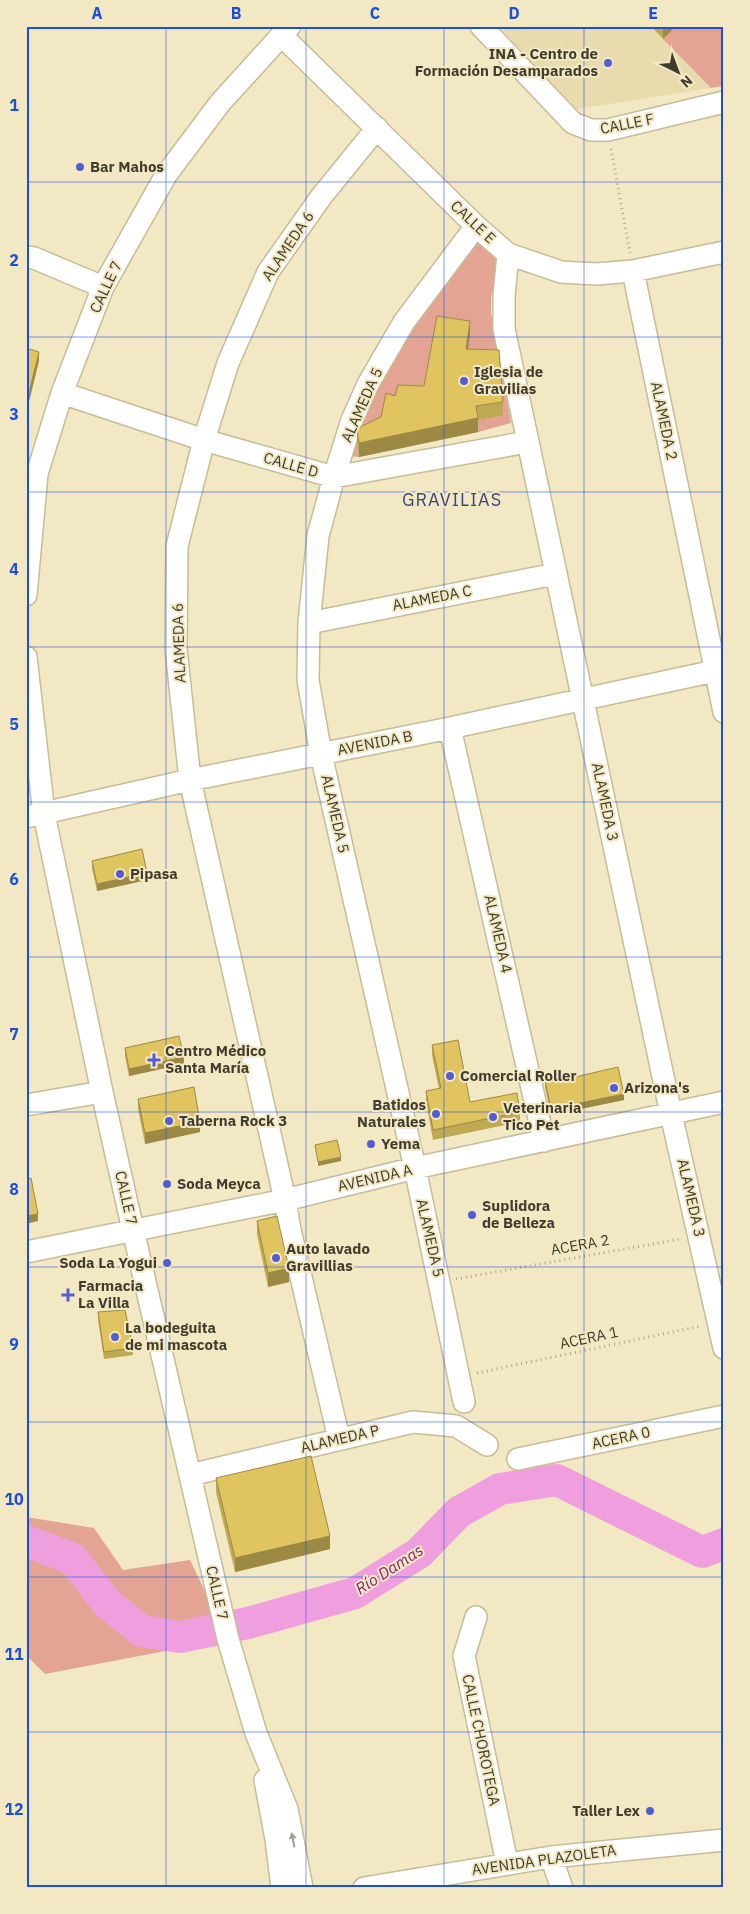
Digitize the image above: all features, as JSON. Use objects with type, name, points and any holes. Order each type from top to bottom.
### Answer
[{"type":"street","name":"CALLE F","points":[[487,28],[573,123],[591,130],[608,130],[724,102]]},
{"type":"street","name":"CALLE E","points":[[286,31],[377,128],[476,226],[508,254],[561,272],[596,274],[633,271],[724,252]]},
{"type":"street","name":"CALLE 7","points":[[26,595],[32,473],[103,287],[166,175],[220,103],[286,31]]},
{"type":"street","name":"ALAMEDA 6","points":[[285,1200],[190,780],[176,649],[177,546],[204,440],[228,363],[268,272],[321,197],[377,128]]},
{"type":"street","name":"ALAMEDA 5","points":[[464,1402],[415,1168],[321,754],[308,680],[309,622],[318,536],[352,420],[372,377],[404,322],[476,226]]},
{"type":"street","name":"ALAMEDA 3","points":[[508,254],[504,296],[504,329],[671,1114],[700,1235],[724,1348]]},
{"type":"street","points":[[26,257],[34,258],[103,287]]},
{"type":"street","name":"ALAMEDA 2","points":[[633,271],[719,670],[724,712]]},
{"type":"street","name":"CALLE D","points":[[62,393],[204,440],[334,477],[527,442]]},
{"type":"street","name":"ALAMEDA C","points":[[309,622],[556,574]]},
{"type":"street","name":"CALLE 7","points":[[26,657],[35,815],[102,1092],[219,1604],[256,1733],[287,1809],[302,1888]]},
{"type":"street","name":"AVENIDA B","points":[[35,815],[190,780],[450,728],[719,670]]},
{"type":"street","name":"ALAMEDA 4","points":[[450,728],[544,1141]]},
{"type":"street","points":[[26,1105],[102,1092]]},
{"type":"street","name":"AVENIDA A","points":[[26,1252],[285,1200],[415,1168],[724,1102]]},
{"type":"street","points":[[285,1200],[290,1230],[339,1439]]},
{"type":"street","name":"ACERA 0","points":[[518,1459],[724,1416]]},
{"type":"street","name":"ALAMEDA P","points":[[190,1475],[414,1422],[456,1426],[488,1445]]},
{"type":"street","name":"CALLE CHOROTEGA","points":[[476,1617],[464,1656],[507,1863]]},
{"type":"street","name":"CALLE 7","points":[[256,1733],[276,1839],[282,1888]]},
{"type":"street","name":"AVENIDA PLAZOLETA","points":[[369,1887],[551,1857],[724,1840]]},
{"type":"street","points":[[551,1857],[562,1888]]},
{"type":"path","points":[[608,130],[633,271]]},
{"type":"path","name":"ACERA 2","points":[[440,1282],[700,1235]]},
{"type":"path","name":"ACERA 1","points":[[458,1377],[718,1322]]},
{"type":"shaded area","name":"INA - Centro de Formación Desamparados","points":[[507,26],[651,26],[711,88],[577,109],[498,35]]},
{"type":"shaded area","points":[[676,26],[724,26],[724,86],[711,88],[663,39]]},
{"type":"shaded area","points":[[477,239],[502,262],[491,296],[491,313],[511,423],[478,432],[476,420],[503,416],[499,364],[357,443],[359,457],[348,456],[356,432],[400,341]]},
{"type":"shaded area","points":[[26,1517],[94,1528],[123,1570],[190,1560],[228,1639],[45,1674],[26,1655]]},
{"type":"building","name":"Iglesia de Gravilias","points":[[437,316],[470,321],[466,349],[499,350],[503,402],[476,406],[478,418],[359,443],[358,428],[381,417],[386,393],[395,396],[398,385],[424,386]]},
{"type":"building","points":[[26,348],[39,352],[26,405]]},
{"type":"building","name":"Pipasa","points":[[142,849],[147,873],[97,884],[92,861]]},
{"type":"building","name":"Centro Médico Santa María","points":[[179,1036],[184,1057],[129,1069],[125,1048]]},
{"type":"building","points":[[458,1040],[470,1102],[517,1093],[520,1112],[433,1130],[426,1091],[441,1088],[432,1045]]},
{"type":"building","points":[[618,1067],[624,1094],[551,1109],[545,1081],[570,1075],[571,1078]]},
{"type":"building","name":"Taberna Rock 3","points":[[194,1087],[200,1122],[145,1133],[138,1099]]},
{"type":"building","points":[[337,1140],[341,1157],[318,1162],[315,1145]]},
{"type":"building","points":[[31,1178],[38,1214],[26,1216],[26,1180]]},
{"type":"building","points":[[277,1216],[289,1268],[268,1273],[257,1221]]},
{"type":"building","name":"La bodeguita de mi mascota","points":[[125,1310],[133,1348],[104,1352],[98,1312]]},
{"type":"building","points":[[311,1456],[330,1536],[235,1558],[216,1478]]},
{"type":"waterway","name":"Río Damas","points":[[26,1541],[73,1559],[108,1604],[142,1631],[180,1637],[248,1623],[355,1593],[419,1553],[459,1512],[500,1489],[557,1480],[702,1552],[724,1544]]},
{"type":"place","name":"INA - Centro de Formación Desamparados","points":[[608,63]]},
{"type":"place","name":"Bar Mahos","points":[[80,167]]},
{"type":"place","name":"Iglesia de Gravilias","points":[[464,381]]},
{"type":"place","name":"Pipasa","points":[[120,874]]},
{"type":"place","name":"Centro Médico Santa María","points":[[154,1060]]},
{"type":"place","name":"Comercial Roller","points":[[450,1076]]},
{"type":"place","name":"Arizona's","points":[[614,1088]]},
{"type":"place","name":"Batidos Naturales","points":[[436,1114]]},
{"type":"place","name":"Veterinaria Tico Pet","points":[[493,1117]]},
{"type":"place","name":"Taberna Rock 3","points":[[169,1121]]},
{"type":"place","name":"Yema","points":[[371,1144]]},
{"type":"place","name":"Soda Meyca","points":[[167,1184]]},
{"type":"place","name":"Suplidora de Belleza","points":[[472,1215]]},
{"type":"place","name":"Auto lavado Gravillias","points":[[276,1258]]},
{"type":"place","name":"Soda La Yogui","points":[[167,1263]]},
{"type":"place","name":"Farmacia La Villa","points":[[68,1295]]},
{"type":"place","name":"La bodeguita de mi mascota","points":[[115,1337]]},
{"type":"place","name":"Taller Lex","points":[[650,1811]]},
{"type":"district","name":"GRAVILIAS","points":[[452,500]]}]
